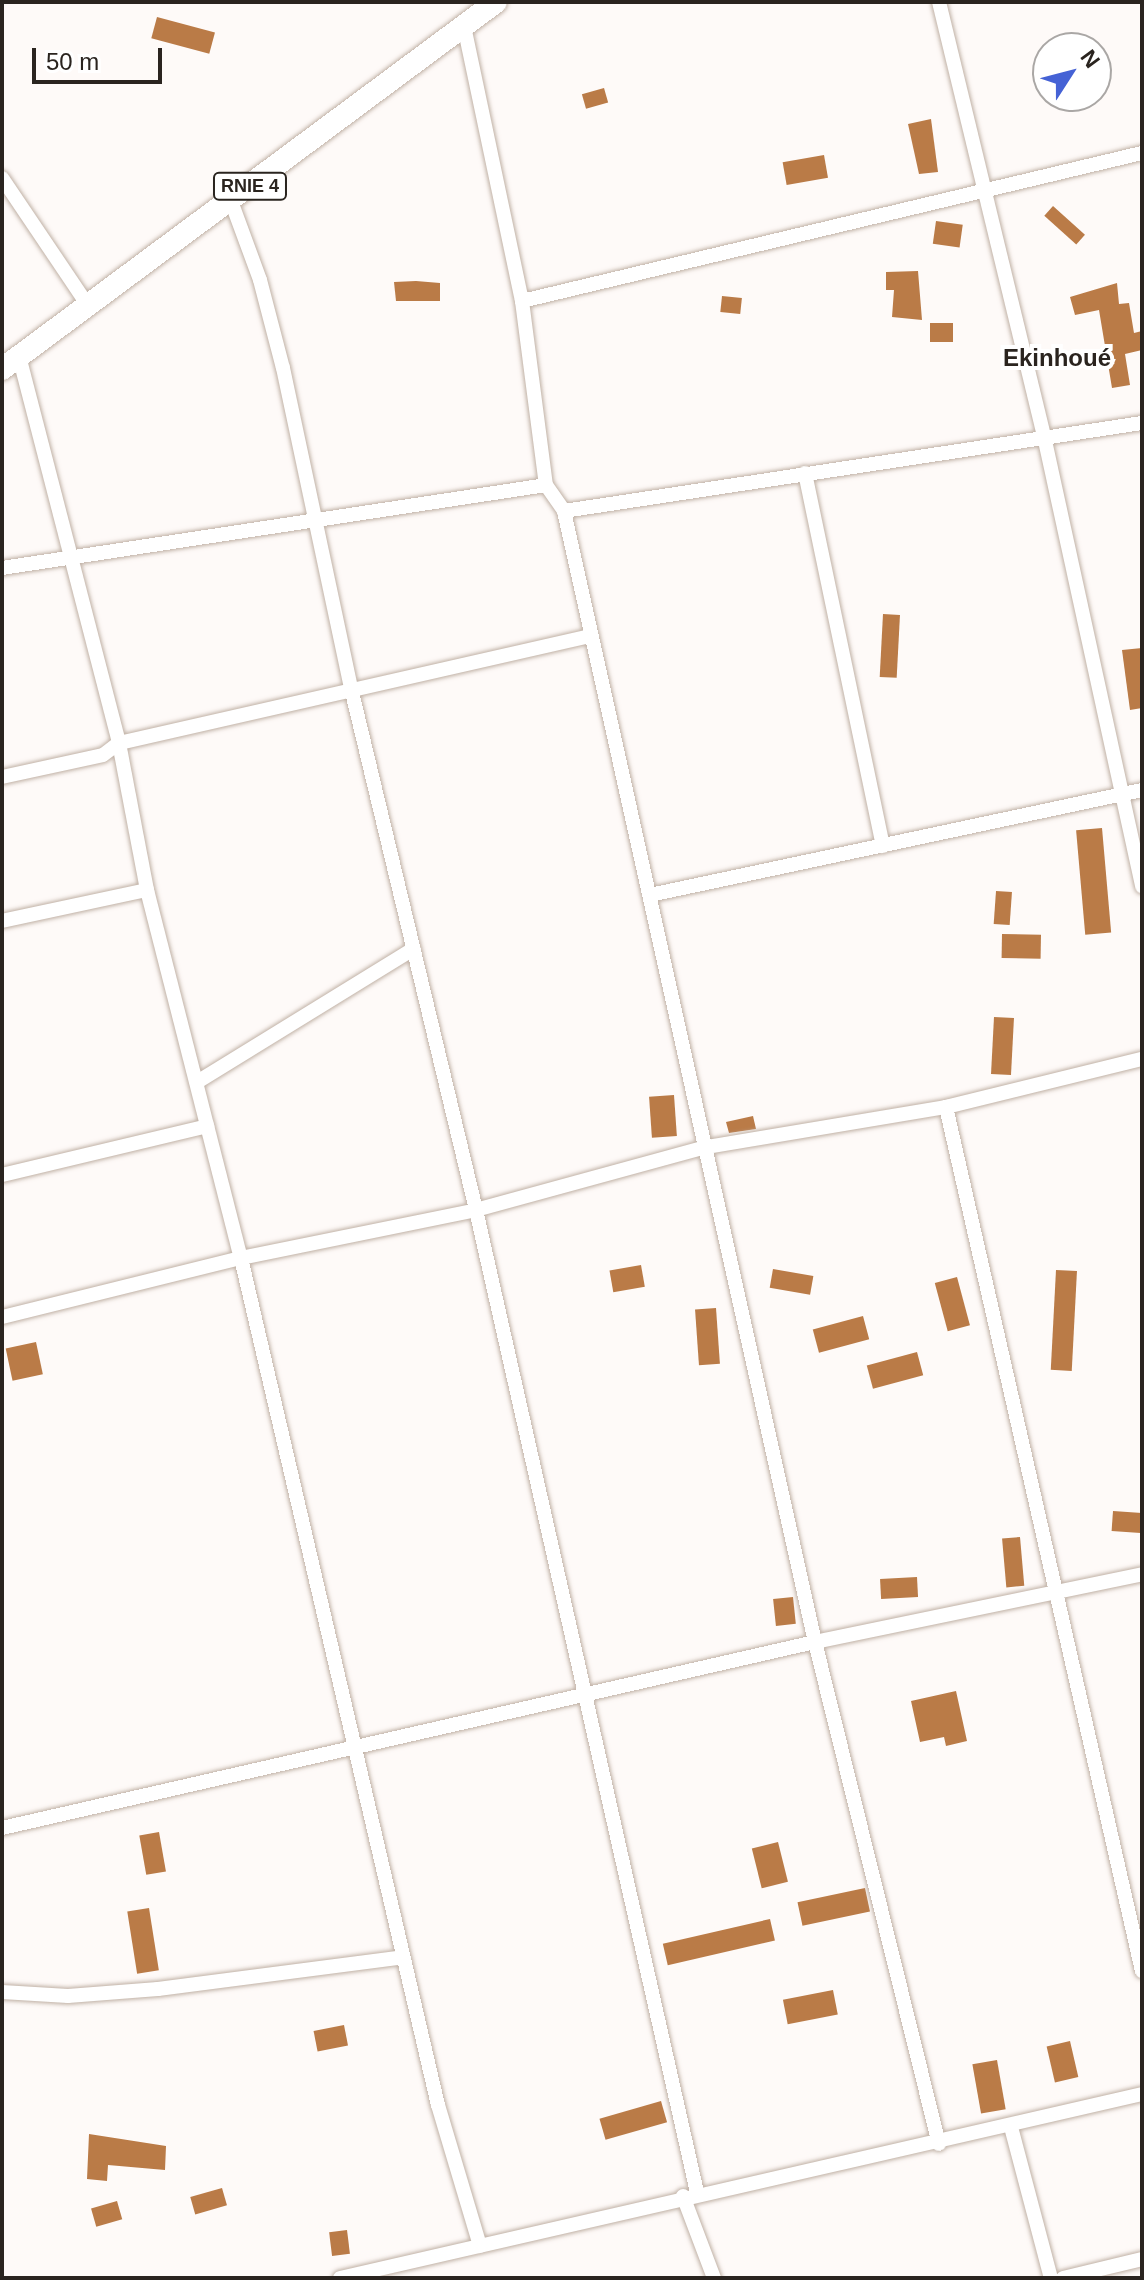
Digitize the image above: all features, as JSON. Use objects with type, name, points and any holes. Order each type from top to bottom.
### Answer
[{"type":"main road","name":"RNIE 4","points":[[10,362],[496,2]]},
{"type":"street","points":[[939,2],[987,190],[1044,436],[1142,886]]},
{"type":"street","points":[[464,26],[522,301],[546,485],[564,511],[815,1642],[939,2144]]},
{"type":"street","points":[[522,301],[1142,153]]},
{"type":"street","points":[[2,178],[87,304]]},
{"type":"street","points":[[231,201],[264,294],[351,688],[476,1210],[585,1698],[690,2194],[714,2278]]},
{"type":"street","points":[[10,362],[71,559],[119,743],[147,890],[241,1258],[352,1749],[438,2105],[480,2246]]},
{"type":"street","points":[[564,511],[1142,423]]},
{"type":"street","points":[[805,473],[883,846]]},
{"type":"street","points":[[2,568],[317,523],[546,485]]},
{"type":"street","points":[[2,777],[103,755],[119,743],[591,636]]},
{"type":"street","points":[[650,895],[1142,790]]},
{"type":"street","points":[[2,921],[147,890]]},
{"type":"street","points":[[197,1082],[413,949]]},
{"type":"street","points":[[2,1317],[241,1258],[476,1210],[707,1147],[946,1107],[1142,1059]]},
{"type":"street","points":[[946,1107],[1052,1593],[1142,1971]]},
{"type":"street","points":[[2,1175],[207,1126]]},
{"type":"street","points":[[2,1828],[585,1698],[815,1642],[1142,1574]]},
{"type":"street","points":[[2,1992],[68,1996],[158,1989],[403,1957]]},
{"type":"street","points":[[340,2278],[690,2194],[939,2144],[1142,2094]]},
{"type":"street","points":[[1011,2127],[1051,2278]]},
{"type":"street","points":[[1063,2278],[1142,2259]]},
{"type":"building","points":[[157,17],[215,33],[209,54],[151,38]]},
{"type":"building","points":[[604,88],[608,102],[586,109],[582,94]]},
{"type":"building","points":[[931,119],[938,172],[919,174],[908,124]]},
{"type":"building","points":[[824,155],[828,178],[787,185],[783,162]]},
{"type":"building","points":[[1053,206],[1085,235],[1076,244],[1044,216]]},
{"type":"building","points":[[936,221],[963,225],[960,248],[933,244]]},
{"type":"building","points":[[918,271],[922,320],[892,317],[894,290],[886,290],[886,272]]},
{"type":"building","points":[[394,282],[440,283],[440,301],[396,301]]},
{"type":"building","points":[[1117,283],[1119,304],[1129,303],[1134,333],[1142,331],[1142,350],[1125,354],[1130,385],[1112,388],[1099,310],[1075,315],[1070,297]]},
{"type":"building","points":[[722,296],[742,298],[740,314],[720,312]]},
{"type":"building","points":[[930,323],[953,323],[953,342],[930,342]]},
{"type":"building","points":[[883,614],[900,615],[897,678],[880,677]]},
{"type":"building","points":[[1142,648],[1142,708],[1130,710],[1122,650]]},
{"type":"building","points":[[1102,828],[1111,933],[1085,935],[1076,830]]},
{"type":"building","points":[[996,891],[1012,892],[1010,925],[994,924]]},
{"type":"building","points":[[1002,934],[1041,935],[1041,959],[1002,958]]},
{"type":"building","points":[[994,1017],[1014,1018],[1011,1075],[991,1074]]},
{"type":"building","points":[[674,1095],[677,1136],[652,1138],[649,1097]]},
{"type":"building","points":[[753,1116],[756,1129],[729,1133],[726,1122]]},
{"type":"building","points":[[641,1265],[645,1287],[613,1292],[609,1271]]},
{"type":"building","points":[[773,1269],[813,1276],[810,1295],[770,1288]]},
{"type":"building","points":[[1056,1270],[1077,1271],[1072,1371],[1051,1370]]},
{"type":"building","points":[[957,1277],[970,1325],[948,1331],[935,1283]]},
{"type":"building","points":[[716,1308],[720,1364],[699,1365],[695,1309]]},
{"type":"building","points":[[863,1316],[869,1339],[819,1353],[813,1329]]},
{"type":"building","points":[[36,1342],[43,1374],[13,1381],[6,1348]]},
{"type":"building","points":[[917,1352],[923,1375],[873,1389],[867,1365]]},
{"type":"building","points":[[1113,1511],[1142,1513],[1141,1533],[1112,1531]]},
{"type":"building","points":[[1020,1537],[1024,1586],[1006,1587],[1002,1539]]},
{"type":"building","points":[[917,1577],[918,1597],[881,1599],[880,1579]]},
{"type":"building","points":[[793,1597],[796,1624],[776,1626],[773,1599]]},
{"type":"building","points":[[956,1691],[967,1741],[946,1746],[944,1737],[920,1742],[911,1701]]},
{"type":"building","points":[[159,1832],[166,1871],[146,1875],[139,1835]]},
{"type":"building","points":[[778,1842],[788,1882],[762,1888],[752,1849]]},
{"type":"building","points":[[865,1888],[870,1911],[802,1926],[798,1902]]},
{"type":"building","points":[[149,1908],[159,1970],[137,1974],[127,1911]]},
{"type":"building","points":[[770,1919],[775,1940],[668,1965],[663,1944]]},
{"type":"building","points":[[833,1990],[838,2015],[788,2024],[783,2000]]},
{"type":"building","points":[[344,2025],[348,2046],[318,2052],[314,2031]]},
{"type":"building","points":[[1070,2041],[1078,2077],[1055,2082],[1047,2046]]},
{"type":"building","points":[[997,2060],[1006,2109],[981,2114],[972,2064]]},
{"type":"building","points":[[661,2101],[667,2122],[606,2140],[599,2119]]},
{"type":"building","points":[[89,2134],[166,2146],[165,2170],[108,2165],[107,2181],[87,2179]]},
{"type":"building","points":[[222,2188],[227,2205],[195,2214],[190,2197]]},
{"type":"building","points":[[117,2201],[122,2219],[96,2227],[91,2208]]},
{"type":"building","points":[[347,2230],[350,2254],[332,2256],[329,2232]]},
{"type":"district","name":"Ekinhoué","points":[[1057,358]]}]
